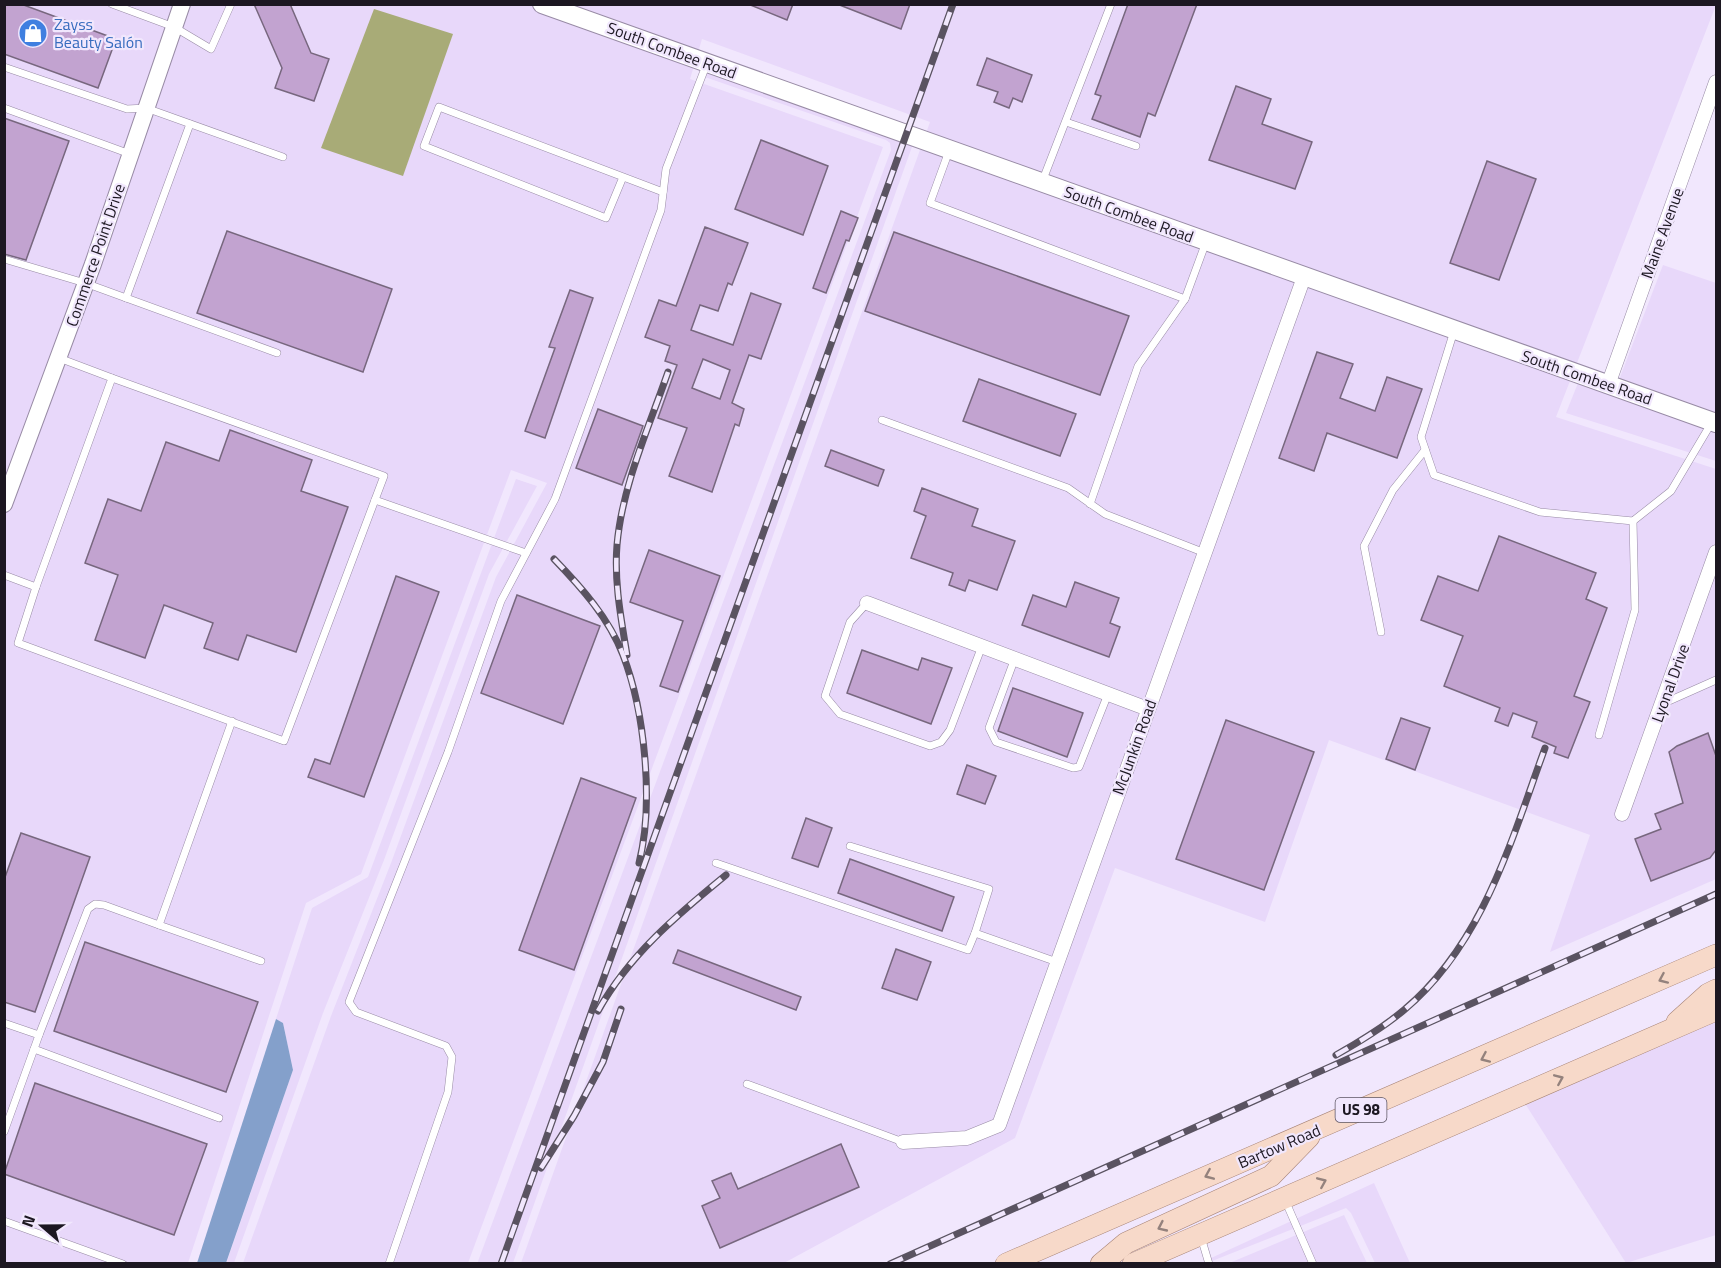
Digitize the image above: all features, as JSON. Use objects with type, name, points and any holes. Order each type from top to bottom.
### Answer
[{"type":"main road","name":"South Combee Road","points":[[542,4],[578,13],[707,63],[1714,422]]},
{"type":"main road","name":"Bartow Road","points":[[1006,1263],[1716,955]]},
{"type":"main road","points":[[1663,1034],[1708,994],[1716,990]]},
{"type":"main road","points":[[1133,1263],[1716,1010]]},
{"type":"main road","points":[[1101,1263],[1126,1243],[1271,1176],[1315,1130]]},
{"type":"street","name":"Commerce Point Drive","points":[[4,504],[8,486],[58,358],[182,4]]},
{"type":"street","name":"Maine Avenue","points":[[1608,385],[1716,82]]},
{"type":"street","name":"McJunkin Road","points":[[903,1142],[967,1138],[999,1125],[1304,277]]},
{"type":"street","name":"Lyonal Drive","points":[[1622,814],[1713,573],[1716,552]]},
{"type":"street","points":[[867,603],[1148,709]]},
{"type":"lane","points":[[112,4],[174,27],[211,49],[231,4]]},
{"type":"lane","points":[[1042,182],[1111,4]]},
{"type":"lane","points":[[389,1263],[448,1092],[452,1056],[446,1046],[356,1012],[349,1002],[448,752],[501,601],[555,499],[661,210],[666,169],[707,63]]},
{"type":"lane","points":[[4,67],[127,109],[146,108],[283,157]]},
{"type":"lane","points":[[623,177],[606,218],[424,146],[439,107],[663,192]]},
{"type":"lane","points":[[4,108],[130,154]]},
{"type":"lane","points":[[1066,122],[1136,146]]},
{"type":"lane","points":[[126,298],[190,124]]},
{"type":"lane","points":[[950,148],[930,203],[1185,299]]},
{"type":"lane","points":[[1090,504],[1138,366],[1185,299],[1207,241]]},
{"type":"lane","points":[[4,259],[85,283],[277,353]]},
{"type":"lane","points":[[1454,331],[1421,437],[1434,475],[1540,512],[1633,521],[1671,491],[1714,422]]},
{"type":"lane","points":[[58,358],[384,476],[284,741],[18,643],[112,378]]},
{"type":"lane","points":[[882,420],[1068,488],[1105,514],[1204,553]]},
{"type":"lane","points":[[1381,632],[1364,546],[1393,490],[1425,450]]},
{"type":"lane","points":[[375,500],[526,553]]},
{"type":"lane","points":[[1599,735],[1635,610],[1633,521]]},
{"type":"lane","points":[[4,575],[36,587]]},
{"type":"lane","points":[[867,603],[850,622],[825,696],[840,714],[930,746],[941,742],[950,730],[982,646]]},
{"type":"lane","points":[[1014,658],[989,728],[996,742],[1074,768],[1079,766],[1108,694]]},
{"type":"lane","points":[[1662,704],[1716,680]]},
{"type":"lane","points":[[159,925],[232,722]]},
{"type":"lane","points":[[716,863],[968,950],[989,889],[850,846]]},
{"type":"lane","points":[[4,1132],[88,909],[95,904],[104,905],[261,961]]},
{"type":"lane","points":[[975,933],[1057,962]]},
{"type":"lane","points":[[4,1023],[39,1035]]},
{"type":"lane","points":[[34,1049],[219,1118]]},
{"type":"lane","points":[[747,1084],[903,1142]]},
{"type":"lane","points":[[1284,1198],[1313,1263]]},
{"type":"lane","points":[[4,1221],[123,1263]]},
{"type":"lane","points":[[1200,1234],[1209,1263]]},
{"type":"shaded area","points":[[4,5],[1716,5],[1556,417],[1716,469],[1716,879],[1550,952],[1590,835],[1329,740],[1265,922],[1115,868],[1015,1138],[784,1263],[521,1263],[930,122],[702,39],[690,79],[883,147],[468,1263],[243,1263],[331,1016],[391,863],[496,577],[547,483],[511,470],[361,874],[306,903],[188,1263],[5,1263]]},
{"type":"shaded area","points":[[701,69],[913,144],[513,1263],[477,1264],[891,150],[890,143],[886,140],[699,75]]},
{"type":"shaded area","points":[[1663,265],[1716,283],[1716,414],[1619,380]]},
{"type":"shaded area","points":[[1578,383],[1716,432],[1716,461],[1566,413]]},
{"type":"shaded area","points":[[516,479],[537,486],[489,574],[384,860],[323,1013],[234,1263],[226,1264],[293,1070],[283,1023],[276,1019],[312,908],[368,877]]},
{"type":"shaded area","points":[[1716,1021],[1716,1235],[1626,1263],[1526,1105]]},
{"type":"shaded area","points":[[1374,1183],[1410,1263],[1375,1263],[1351,1213],[1346,1208],[1207,1263],[1198,1264]]},
{"type":"shaded area","points":[[1344,1215],[1367,1263],[1227,1264]]},
{"type":"green space","points":[[374,9],[453,34],[403,176],[321,148]]},
{"type":"water","points":[[276,1019],[283,1023],[293,1070],[226,1263],[197,1263]]},
{"type":"building","points":[[4,4],[21,4],[116,39],[98,88],[4,54]]},
{"type":"building","points":[[254,4],[290,4],[311,53],[329,59],[314,101],[275,88],[282,68]]},
{"type":"building","points":[[748,4],[793,4],[787,20]]},
{"type":"building","points":[[837,4],[910,4],[901,29]]},
{"type":"building","points":[[1128,4],[1197,4],[1155,116],[1148,113],[1140,137],[1092,119],[1101,96],[1095,94]]},
{"type":"building","points":[[987,58],[1032,75],[1022,102],[1013,98],[1009,108],[994,102],[998,92],[977,85]]},
{"type":"building","points":[[1236,86],[1271,99],[1262,124],[1312,142],[1295,189],[1209,160]]},
{"type":"building","points":[[4,118],[69,141],[26,260],[4,254]]},
{"type":"building","points":[[761,140],[828,166],[803,235],[735,209]]},
{"type":"building","points":[[1487,161],[1536,179],[1499,280],[1450,263]]},
{"type":"building","points":[[841,211],[858,218],[849,241],[846,240],[826,293],[813,288]]},
{"type":"building","points":[[705,227],[748,243],[732,285],[728,283],[718,311],[700,305],[691,330],[733,345],[751,293],[781,304],[761,359],[749,355],[732,403],[744,409],[739,426],[735,424],[712,492],[669,476],[687,428],[658,418],[677,365],[665,361],[670,346],[645,337],[659,300],[676,306]],"holes":[[[703,359],[730,370],[720,399],[692,388]]]},
{"type":"building","points":[[227,231],[392,289],[363,372],[197,313]]},
{"type":"building","points":[[894,232],[1129,316],[1100,395],[865,311]]},
{"type":"building","points":[[570,290],[593,298],[545,438],[525,431],[555,348],[549,347]]},
{"type":"building","points":[[1317,352],[1353,364],[1340,398],[1375,411],[1387,377],[1422,389],[1397,458],[1327,433],[1314,471],[1279,458]]},
{"type":"building","points":[[979,379],[1076,414],[1060,456],[963,421]]},
{"type":"building","points":[[598,409],[643,426],[622,485],[576,468]]},
{"type":"building","points":[[230,430],[312,460],[301,491],[348,507],[296,652],[247,635],[238,660],[204,648],[213,623],[164,605],[145,658],[95,640],[118,575],[85,563],[108,499],[141,511],[166,442],[219,461]]},
{"type":"building","points":[[831,450],[884,470],[878,486],[825,466]]},
{"type":"building","points":[[922,488],[978,509],[972,526],[1015,541],[997,590],[969,580],[965,591],[949,585],[953,573],[911,558],[926,516],[914,511]]},
{"type":"building","points":[[1499,536],[1596,573],[1586,599],[1607,608],[1574,696],[1590,702],[1568,758],[1554,753],[1556,747],[1532,737],[1537,722],[1513,713],[1508,726],[1495,721],[1500,708],[1444,686],[1463,636],[1421,620],[1438,576],[1478,591]]},
{"type":"building","points":[[649,550],[720,576],[678,692],[660,686],[683,621],[630,602]]},
{"type":"building","points":[[396,576],[439,592],[364,797],[308,777],[315,759],[330,764]]},
{"type":"building","points":[[1075,582],[1119,598],[1110,623],[1120,627],[1109,657],[1022,625],[1033,595],[1066,607]]},
{"type":"building","points":[[517,595],[600,626],[563,724],[481,693]]},
{"type":"building","points":[[862,650],[918,670],[922,658],[952,668],[931,724],[847,693]]},
{"type":"building","points":[[1013,688],[1083,713],[1067,757],[998,731]]},
{"type":"building","points":[[1401,718],[1430,728],[1415,770],[1386,759]]},
{"type":"building","points":[[1226,720],[1314,752],[1264,890],[1176,859]]},
{"type":"building","points":[[1708,733],[1716,756],[1716,850],[1710,858],[1651,881],[1635,839],[1661,829],[1655,814],[1683,803],[1669,752],[1677,746]]},
{"type":"building","points":[[967,765],[996,776],[985,804],[957,794]]},
{"type":"building","points":[[581,778],[636,798],[574,970],[519,950]]},
{"type":"building","points":[[806,818],[832,828],[818,867],[792,858]]},
{"type":"building","points":[[21,833],[90,857],[35,1012],[4,1002],[4,880]]},
{"type":"building","points":[[850,859],[954,897],[942,931],[838,893]]},
{"type":"building","points":[[85,942],[258,1002],[226,1092],[54,1031]]},
{"type":"building","points":[[896,949],[931,962],[917,1000],[882,988]]},
{"type":"building","points":[[678,950],[801,997],[796,1010],[673,963]]},
{"type":"building","points":[[35,1083],[207,1144],[174,1235],[4,1174]]},
{"type":"building","points":[[841,1144],[859,1187],[720,1248],[702,1206],[720,1198],[712,1181],[731,1173],[738,1189]]},
{"type":"railway","points":[[501,1264],[953,4]]},
{"type":"railway","points":[[627,655],[616,573],[620,523],[630,479],[668,372]]},
{"type":"railway","points":[[554,559],[584,592],[610,628],[631,678],[642,730],[645,758],[646,814],[639,863]]},
{"type":"railway","points":[[1336,1055],[1371,1034],[1404,1010],[1431,984],[1455,954],[1491,889],[1520,819],[1545,748]]},
{"type":"railway","points":[[598,1011],[610,991],[639,954],[672,921],[726,875]]},
{"type":"railway","points":[[890,1264],[1716,894]]},
{"type":"railway","points":[[541,1168],[574,1116],[603,1062],[621,1009]]},
{"type":"place","name":"Zayss Beauty Salón","points":[[33,33]]}]
